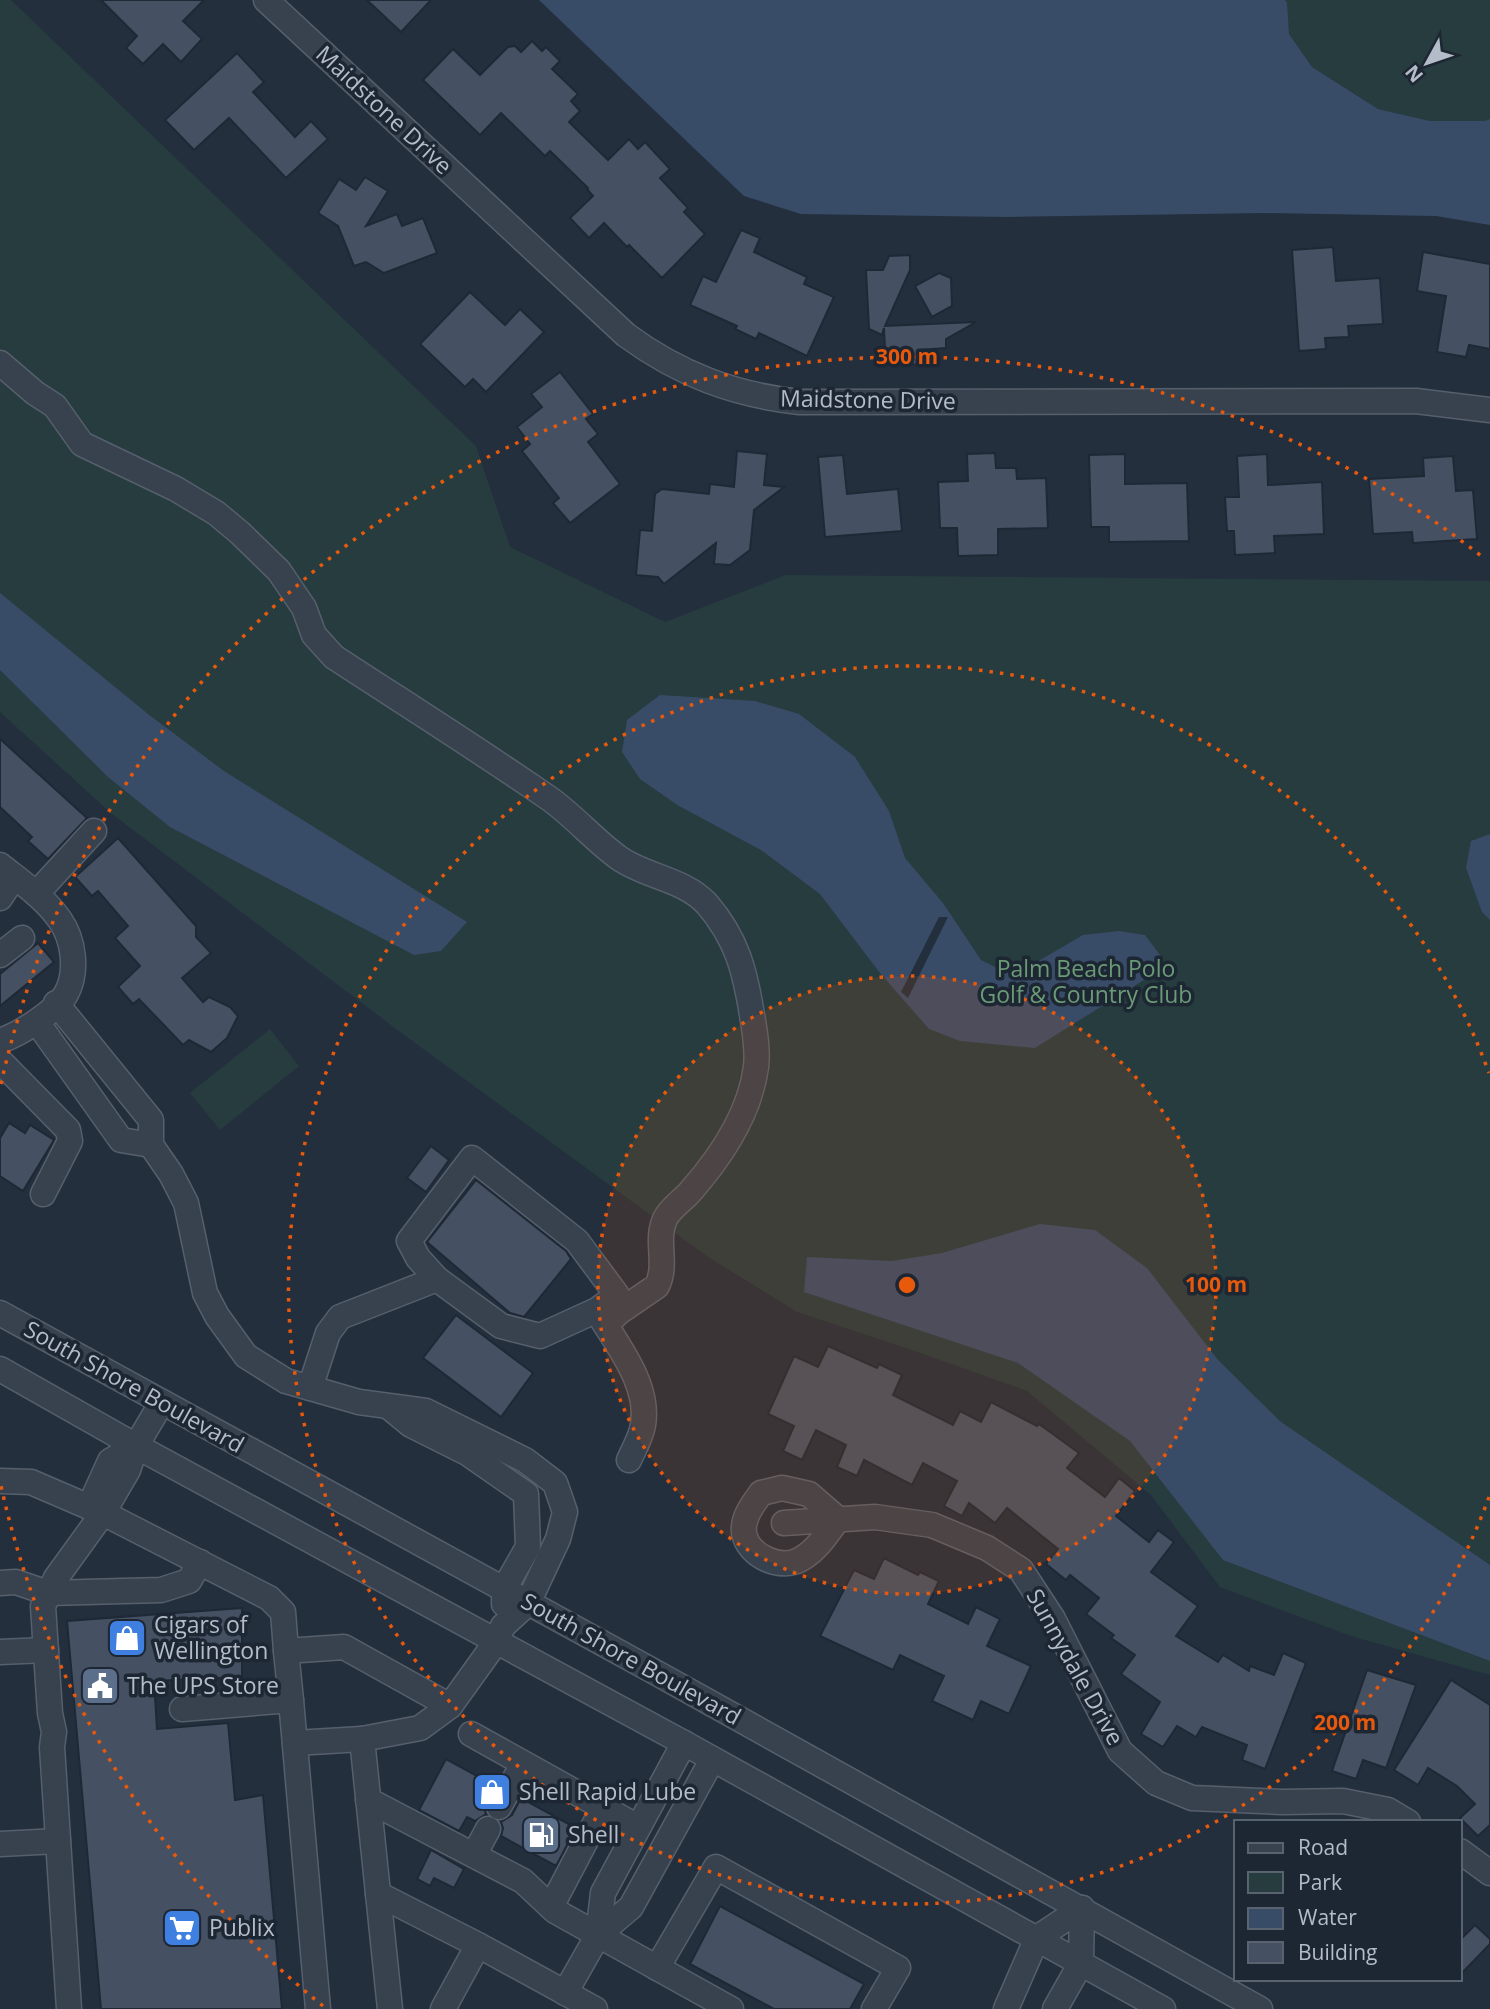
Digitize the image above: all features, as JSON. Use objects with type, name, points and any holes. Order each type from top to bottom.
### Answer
[{"type":"street","name":"Maidstone Drive","points":[[266,0],[626,335],[686,373],[716,385],[753,396],[800,402],[1416,401],[1490,410]]},
{"type":"street","points":[[0,363],[55,406],[82,444],[186,495],[216,513],[240,533],[279,571],[304,608],[314,635],[334,657],[553,801],[617,857],[698,896],[730,935],[739,954],[746,981],[757,1043],[757,1065],[738,1123],[689,1193],[666,1217],[661,1232],[662,1262],[657,1286],[619,1312],[601,1318],[540,1336],[501,1326],[437,1279],[418,1258],[409,1241],[472,1158],[577,1241],[617,1295],[601,1318]]},
{"type":"street","points":[[36,894],[94,831]]},
{"type":"street","points":[[0,898],[7,871],[36,894],[60,920],[69,937],[73,956],[72,973],[65,994],[37,1023],[0,1041]]},
{"type":"street","points":[[0,955],[22,938]]},
{"type":"street","points":[[56,1003],[151,1120],[151,1145],[171,1174],[186,1203],[205,1293],[217,1316],[246,1356],[286,1381],[359,1402],[426,1411],[525,1460],[555,1483],[565,1512],[558,1539],[528,1602],[500,1634],[450,1706],[420,1728],[362,1740],[295,1743]]},
{"type":"street","points":[[37,1023],[121,1140],[151,1145]]},
{"type":"street","points":[[0,1061],[68,1130],[70,1141],[43,1194]]},
{"type":"street","points":[[310,1388],[328,1333],[340,1317],[437,1279]]},
{"type":"street","name":"South Shore Boulevard","points":[[0,1313],[1082,1908],[1260,2009]]},
{"type":"street","points":[[601,1318],[635,1377],[644,1407],[643,1426],[629,1460]]},
{"type":"street","name":"South Shore Boulevard","points":[[0,1369],[136,1446],[500,1634],[712,1760],[1163,2009]]},
{"type":"street","points":[[103,1513],[95,1494],[110,1461],[136,1446],[162,1402]]},
{"type":"street","points":[[389,1406],[411,1425],[467,1453],[526,1494],[528,1547],[504,1589],[500,1634]]},
{"type":"street","points":[[0,1481],[31,1482],[103,1513],[269,1598],[283,1612],[318,2009]]},
{"type":"street","points":[[69,2009],[52,1747],[54,1732],[50,1713],[43,1606],[56,1578],[103,1513]]},
{"type":"street","name":"Sunnydale Drive","points":[[785,1523],[875,1517],[932,1525],[987,1548],[1021,1570],[1053,1619],[1120,1751],[1156,1783],[1192,1798],[1282,1802],[1343,1801],[1388,1811],[1404,1820]]},
{"type":"street","points":[[0,1583],[16,1582],[48,1593],[161,1590],[189,1581],[200,1562]]},
{"type":"street","points":[[286,1651],[344,1647],[450,1706]]},
{"type":"street","points":[[0,1652],[46,1650]]},
{"type":"street","points":[[182,1709],[291,1700]]},
{"type":"street","points":[[471,1734],[638,1827]]},
{"type":"street","points":[[362,1740],[390,2009]]},
{"type":"street","points":[[565,1993],[597,1935],[603,1893],[684,1743]]},
{"type":"street","points":[[597,1935],[631,1907],[712,1760]]},
{"type":"street","points":[[474,1855],[523,1763]]},
{"type":"street","points":[[368,1800],[523,1881],[551,1907],[717,2006]]},
{"type":"street","points":[[551,1907],[603,1808]]},
{"type":"street","points":[[0,1844],[58,1841]]},
{"type":"street","points":[[1462,1852],[1490,1873]]},
{"type":"street","points":[[657,1968],[716,1867],[898,1968],[874,2009]]},
{"type":"street","points":[[378,1894],[595,2009]]},
{"type":"street","points":[[1006,2009],[1038,1938],[1082,1908]]},
{"type":"street","points":[[1055,2009],[1081,1963],[1082,1908]]},
{"type":"street","points":[[443,2009],[478,1945]]},
{"type":"green space","name":"Palm Beach Polo Golf & Country Club","points":[[0,0],[11,0],[476,446],[510,547],[665,622],[786,575],[1490,581],[1490,1675],[1354,1637],[1220,1587],[1151,1495],[1027,1391],[797,1312],[708,1257],[400,1032],[112,814],[0,712]]},
{"type":"green space","points":[[1285,0],[1490,0],[1490,119],[1430,121],[1378,109],[1312,67],[1289,34]]},
{"type":"green space","points":[[270,1029],[299,1066],[220,1130],[190,1093]]},
{"type":"water","points":[[539,0],[1285,0],[1289,34],[1312,67],[1378,109],[1430,121],[1490,119],[1490,225],[1436,216],[1263,213],[1007,217],[801,214],[744,196]]},
{"type":"water","points":[[0,593],[148,714],[224,771],[467,922],[441,951],[414,955],[170,827],[108,777],[0,670]]},
{"type":"water","points":[[660,695],[755,701],[799,714],[855,757],[889,811],[905,858],[943,903],[981,960],[997,968],[1023,970],[1083,935],[1119,931],[1145,935],[1163,959],[1147,978],[1035,1048],[960,1041],[929,1029],[880,973],[820,894],[761,850],[679,806],[640,779],[622,752],[627,720]]},
{"type":"water","points":[[1490,834],[1490,920],[1482,912],[1466,868],[1471,841]]},
{"type":"water","points":[[1040,1224],[1095,1230],[1147,1268],[1218,1360],[1281,1422],[1490,1565],[1490,1661],[1223,1560],[1130,1441],[1018,1363],[804,1292],[807,1257],[892,1261],[942,1253]]},
{"type":"pier","points":[[939,917],[948,917],[908,998],[901,992]]},
{"type":"building","points":[[101,0],[204,0],[183,21],[202,39],[181,62],[163,44],[143,64],[126,48],[137,36]]},
{"type":"building","points":[[367,0],[431,0],[401,32]]},
{"type":"building","points":[[532,41],[542,51],[546,47],[560,61],[552,69],[578,94],[571,101],[580,111],[569,122],[608,160],[629,139],[638,149],[645,142],[670,169],[660,178],[688,208],[684,212],[705,234],[662,278],[604,223],[589,238],[570,218],[593,196],[550,151],[545,156],[501,113],[480,135],[423,80],[453,49],[480,75],[508,47],[515,46],[521,52]]},
{"type":"building","points":[[237,53],[264,82],[253,92],[295,137],[311,121],[328,139],[286,178],[229,118],[194,150],[165,120]]},
{"type":"building","points":[[365,177],[388,191],[366,226],[397,214],[402,226],[423,218],[437,253],[384,273],[366,262],[354,266],[338,226],[318,213],[339,179],[356,190]]},
{"type":"building","points":[[741,230],[760,238],[754,252],[807,277],[804,284],[834,297],[807,356],[759,333],[756,339],[735,329],[737,326],[690,305],[703,276],[716,282]]},
{"type":"building","points":[[1333,247],[1336,281],[1380,278],[1383,324],[1348,326],[1349,337],[1325,338],[1326,349],[1299,351],[1292,250]]},
{"type":"building","points":[[1423,252],[1490,264],[1490,349],[1469,345],[1466,357],[1437,352],[1446,296],[1417,291]]},
{"type":"building","points":[[910,255],[910,270],[885,326],[976,322],[946,339],[946,348],[920,350],[921,364],[902,365],[901,349],[885,350],[884,328],[882,335],[869,329],[866,270],[883,270],[889,256]]},
{"type":"building","points":[[939,273],[951,278],[952,306],[932,317],[915,286]]},
{"type":"building","points":[[470,292],[505,325],[520,309],[544,332],[486,392],[473,379],[465,387],[420,344]]},
{"type":"building","points":[[560,372],[593,414],[586,419],[598,434],[588,442],[620,484],[570,523],[553,503],[559,498],[522,451],[530,444],[517,427],[542,407],[531,394]]},
{"type":"building","points":[[737,451],[767,454],[764,485],[784,487],[754,510],[750,550],[730,565],[714,564],[716,543],[664,584],[658,577],[636,575],[640,530],[652,531],[655,494],[662,489],[709,494],[710,484],[734,487]]},
{"type":"building","points":[[995,453],[996,468],[1016,468],[1017,479],[1046,478],[1048,528],[998,529],[998,555],[958,556],[957,528],[940,528],[938,482],[968,481],[967,454]]},
{"type":"building","points":[[1125,454],[1125,484],[1187,483],[1189,541],[1109,542],[1109,527],[1091,527],[1089,455]]},
{"type":"building","points":[[1267,454],[1268,485],[1322,482],[1324,534],[1274,536],[1275,553],[1235,555],[1234,531],[1227,531],[1225,497],[1239,497],[1237,456]]},
{"type":"building","points":[[843,455],[847,494],[898,489],[902,531],[825,537],[818,457]]},
{"type":"building","points":[[1453,456],[1456,491],[1473,490],[1477,539],[1413,543],[1412,532],[1373,534],[1369,479],[1424,476],[1423,458]]},
{"type":"building","points":[[0,739],[87,818],[48,859],[28,841],[32,837],[0,807]]},
{"type":"building","points":[[118,838],[196,926],[196,937],[211,953],[182,978],[203,1002],[209,997],[230,1007],[238,1016],[227,1038],[211,1052],[189,1040],[183,1045],[139,999],[133,1004],[118,987],[140,966],[115,938],[128,926],[98,891],[92,896],[75,877]]},
{"type":"building","points":[[38,943],[54,962],[0,1006],[0,974]]},
{"type":"building","points":[[9,1123],[25,1133],[30,1125],[54,1140],[23,1191],[0,1176],[0,1138]]},
{"type":"building","points":[[431,1146],[449,1160],[426,1192],[407,1178]]},
{"type":"building","points":[[476,1180],[566,1251],[571,1259],[524,1317],[510,1313],[427,1242]]},
{"type":"building","points":[[456,1315],[533,1373],[501,1417],[423,1358]]},
{"type":"building","points":[[828,1346],[877,1368],[879,1364],[902,1375],[893,1395],[953,1425],[960,1411],[981,1422],[991,1402],[1037,1426],[1039,1424],[1079,1453],[1067,1468],[1105,1497],[1119,1478],[1135,1491],[1116,1516],[1149,1542],[1158,1530],[1174,1542],[1151,1572],[1198,1606],[1176,1636],[1218,1662],[1223,1655],[1249,1671],[1250,1666],[1274,1675],[1283,1653],[1306,1663],[1265,1769],[1242,1760],[1247,1745],[1202,1727],[1196,1737],[1177,1726],[1163,1747],[1141,1734],[1160,1702],[1121,1674],[1135,1655],[1111,1638],[1114,1635],[1086,1614],[1099,1598],[1070,1575],[1066,1580],[1046,1564],[1058,1549],[1007,1508],[995,1523],[969,1503],[962,1516],[944,1506],[957,1481],[923,1463],[912,1485],[864,1460],[857,1476],[837,1467],[846,1445],[816,1430],[802,1460],[783,1451],[794,1426],[768,1414],[794,1356],[818,1367]]},
{"type":"building","points":[[884,1558],[918,1575],[920,1572],[939,1581],[928,1604],[968,1624],[976,1607],[1000,1619],[987,1646],[1031,1666],[1009,1714],[981,1701],[973,1720],[932,1701],[944,1676],[900,1655],[893,1670],[820,1636],[854,1570],[874,1579]]},
{"type":"building","points":[[242,1608],[242,1677],[154,1681],[157,1729],[228,1723],[235,1800],[263,1795],[282,2009],[101,2009],[67,1621]]},
{"type":"building","points":[[1367,1670],[1416,1685],[1386,1768],[1363,1760],[1356,1779],[1332,1771]]},
{"type":"building","points":[[1451,1680],[1490,1705],[1490,1825],[1478,1836],[1460,1818],[1475,1804],[1457,1786],[1428,1768],[1418,1785],[1394,1770]]},
{"type":"building","points":[[446,1759],[488,1782],[480,1796],[486,1800],[486,1814],[475,1821],[467,1817],[459,1831],[419,1810]]},
{"type":"building","points":[[521,1798],[576,1828],[556,1866],[501,1836],[501,1822],[512,1815]]},
{"type":"building","points":[[431,1850],[464,1869],[454,1888],[434,1878],[430,1886],[417,1879]]},
{"type":"building","points":[[720,1906],[864,1984],[850,2009],[774,2009],[690,1964]]},
{"type":"building","points":[[1475,1925],[1490,1939],[1490,1944],[1462,1973],[1462,1938]]},
{"type":"place","name":"Cigars of Wellington","points":[[127,1638]]},
{"type":"place","name":"The UPS Store","points":[[100,1686]]},
{"type":"place","name":"Shell Rapid Lube","points":[[492,1792]]},
{"type":"place","name":"Shell","points":[[541,1835]]},
{"type":"place","name":"Publix","points":[[182,1928]]}]
